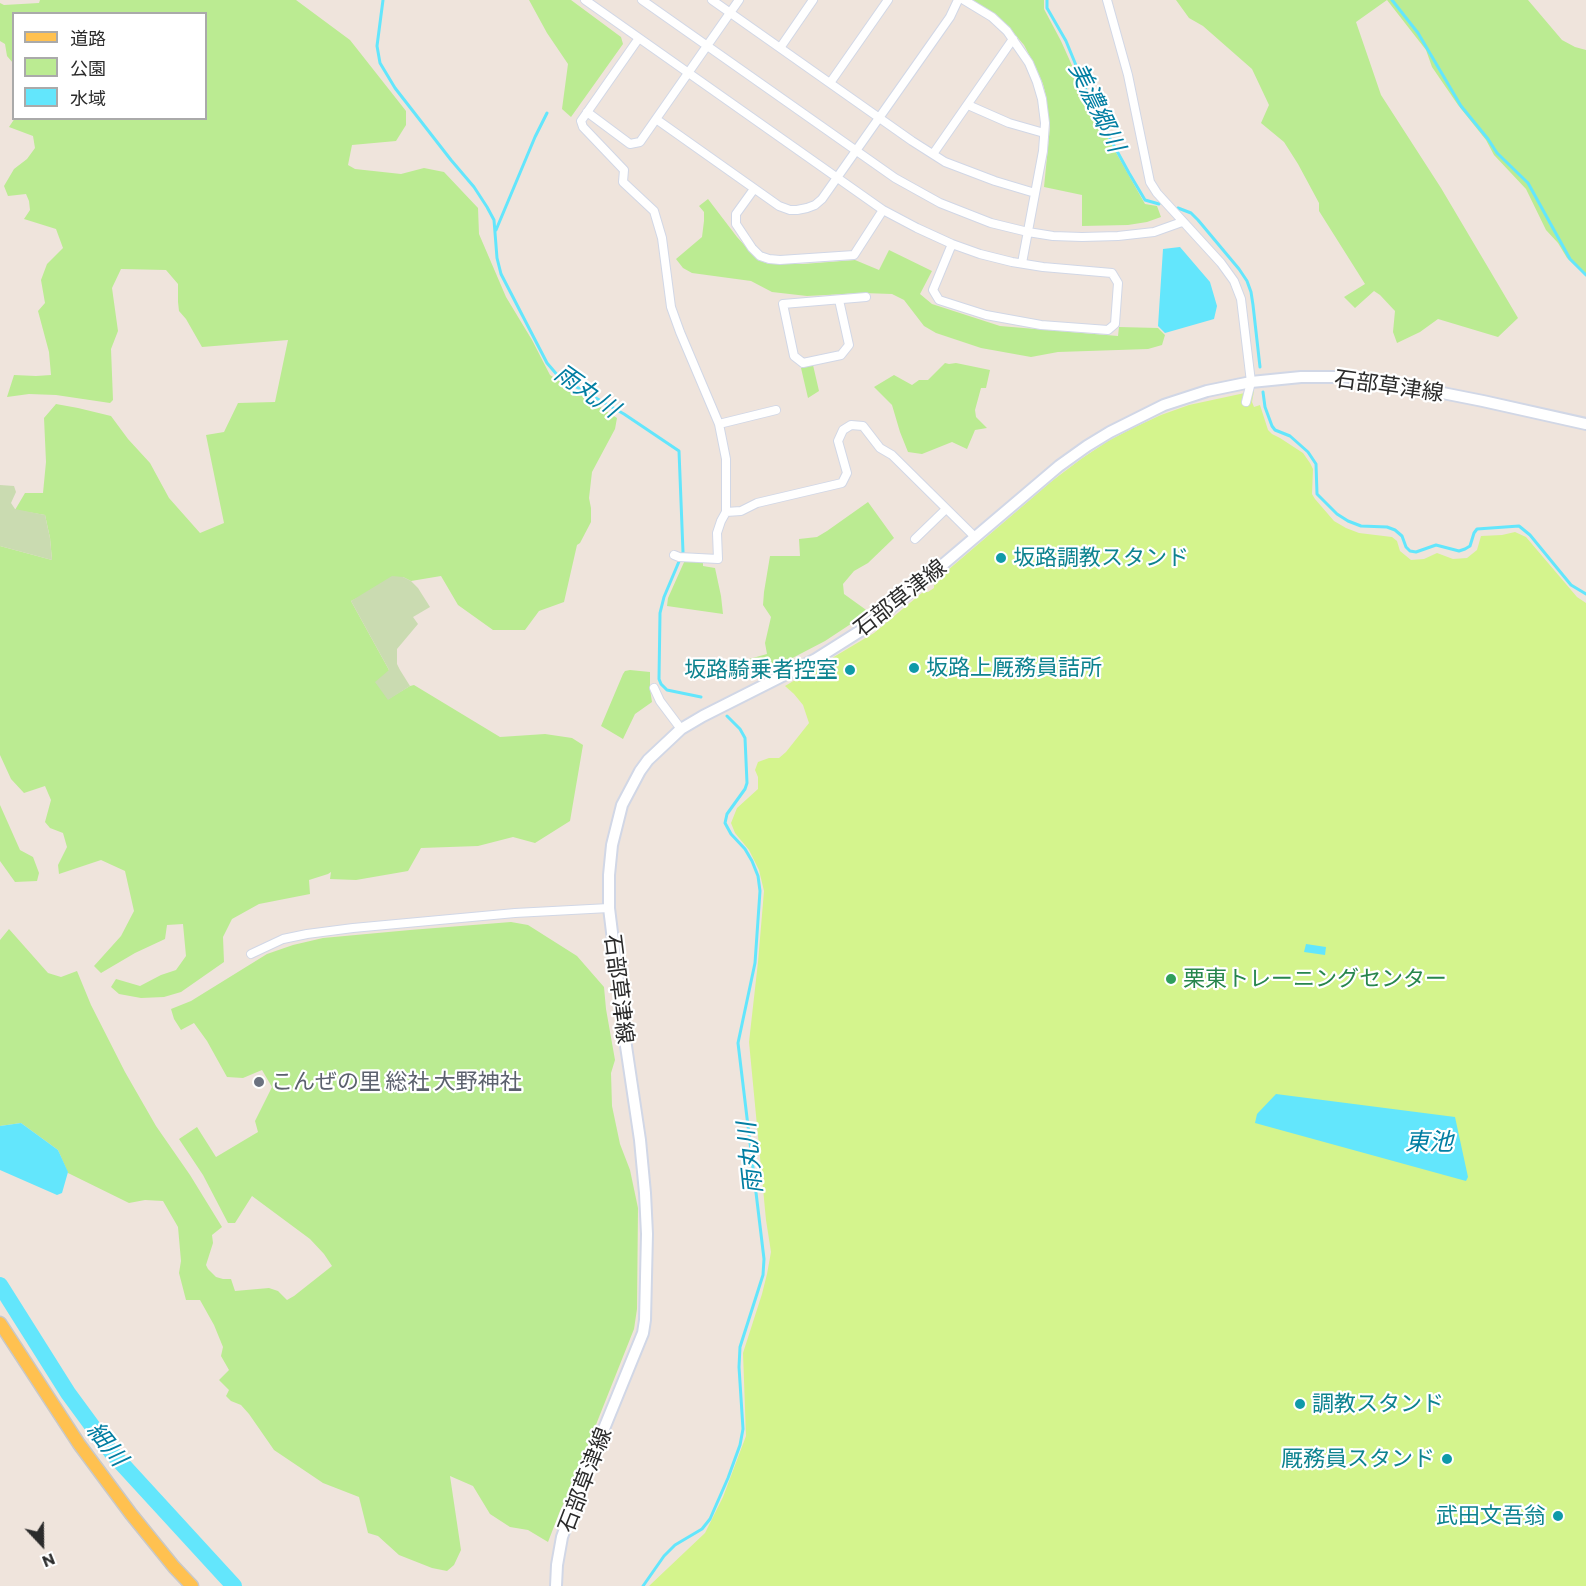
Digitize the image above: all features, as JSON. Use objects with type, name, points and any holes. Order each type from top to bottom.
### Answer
[{"type":"main road","name":"石部草津線","points":[[556,1586],[562,1537],[643,1332],[645,1320],[647,1244],[645,1193],[609,908],[609,875],[612,845],[622,805],[648,760],[681,729],[816,658],[865,628],[1059,466],[1110,432],[1164,405],[1207,391],[1251,382],[1301,377],[1351,377],[1387,382],[1586,424]]},
{"type":"main road","points":[[0,1323],[79,1444],[131,1514],[174,1568],[192,1586]]},
{"type":"street","points":[[585,0],[883,210],[917,228],[980,254],[1043,267],[1112,273],[1118,283],[1115,324],[1108,330],[1041,325],[986,315],[939,300],[933,290],[952,244]]},
{"type":"street","points":[[642,0],[895,178],[940,203],[991,223],[1053,236],[1118,236],[1154,232],[1182,222]]},
{"type":"street","points":[[712,0],[945,162],[1035,193]]},
{"type":"street","points":[[587,112],[630,144],[640,142],[739,0]]},
{"type":"street","points":[[780,48],[813,0]]},
{"type":"street","points":[[830,83],[888,0]]},
{"type":"street","points":[[656,119],[779,206],[797,210],[814,205],[822,199],[950,17],[958,0]]},
{"type":"street","points":[[964,0],[992,17],[1014,39],[1029,63],[1042,99],[1045,123],[1043,151],[1022,263]]},
{"type":"street","points":[[1107,0],[1128,75],[1150,182],[1182,222],[1221,263],[1234,281],[1241,299],[1251,382],[1246,402]]},
{"type":"street","points":[[639,38],[581,121],[583,127],[624,170],[623,182],[654,211],[662,238],[671,307],[719,424],[726,459],[726,512],[717,533],[718,558],[679,556]]},
{"type":"street","points":[[933,154],[1014,39]]},
{"type":"street","points":[[968,105],[1009,123],[1044,133]]},
{"type":"street","points":[[754,189],[736,214],[736,224],[752,248],[760,256],[769,259],[854,255],[883,210]]},
{"type":"street","points":[[840,300],[849,345],[841,355],[803,363],[794,356],[783,304],[866,297]]},
{"type":"street","points":[[719,424],[776,410]]},
{"type":"street","points":[[726,512],[741,511],[757,503],[842,483],[847,473],[838,441],[843,430],[851,425],[863,426],[880,448],[892,455],[975,537]]},
{"type":"street","points":[[915,539],[946,509]]},
{"type":"street","points":[[654,688],[660,701],[681,729]]},
{"type":"street","points":[[251,954],[283,939],[353,928],[515,913],[609,908]]},
{"type":"green space","points":[[40,0],[296,0],[350,40],[406,111],[406,125],[396,141],[352,145],[348,165],[355,169],[401,174],[424,168],[444,172],[478,208],[479,234],[506,297],[550,375],[617,418],[615,429],[592,472],[589,498],[591,522],[577,545],[564,602],[539,611],[525,630],[493,630],[458,605],[441,576],[411,581],[403,577],[351,601],[389,670],[388,699],[414,685],[500,737],[545,734],[572,738],[583,745],[570,821],[535,843],[513,837],[478,846],[421,848],[408,871],[356,880],[330,879],[331,872],[309,880],[310,894],[259,904],[232,919],[223,937],[224,962],[181,992],[164,997],[141,998],[119,994],[111,987],[116,979],[140,986],[176,970],[186,956],[183,924],[167,925],[165,939],[101,973],[94,966],[121,936],[134,911],[125,871],[101,860],[59,874],[58,865],[67,847],[63,833],[50,828],[45,822],[51,800],[45,786],[24,793],[11,779],[0,755],[0,546],[52,560],[45,515],[15,510],[25,493],[43,493],[46,462],[44,418],[56,404],[111,416],[150,463],[169,498],[200,533],[224,523],[206,435],[224,432],[238,403],[275,402],[288,340],[202,347],[179,311],[178,284],[166,270],[121,269],[112,288],[118,331],[111,349],[113,400],[110,403],[56,395],[29,394],[7,397],[14,375],[51,375],[49,352],[38,311],[45,303],[41,280],[47,264],[63,248],[56,229],[24,219],[30,210],[26,194],[8,196],[4,186],[14,169],[27,159],[35,148],[33,136],[9,127],[14,120],[207,120],[207,12],[12,12],[12,62],[7,56],[5,44],[0,41],[0,3],[4,5],[39,3]]},
{"type":"green space","points":[[529,0],[571,0],[621,37],[623,44],[571,117],[562,109],[568,64],[547,33]]},
{"type":"green space","points":[[973,0],[1044,0],[1044,9],[1092,110],[1145,204],[1157,206],[1161,217],[1128,225],[1082,226],[1082,195],[1044,187],[1050,127],[1043,84],[1024,45],[999,18]]},
{"type":"green space","points":[[1176,0],[1387,0],[1356,22],[1381,95],[1441,188],[1518,318],[1498,337],[1438,319],[1420,332],[1397,343],[1393,332],[1395,311],[1380,295],[1374,291],[1355,308],[1344,297],[1365,284],[1319,211],[1319,203],[1284,142],[1261,123],[1269,105],[1252,69],[1203,26],[1189,18]]},
{"type":"green space","points":[[1387,0],[1528,0],[1562,40],[1586,50],[1586,276],[1567,258],[1558,243],[1546,230],[1526,189],[1494,155],[1486,140],[1432,67],[1426,50]]},
{"type":"green space","points":[[708,199],[758,260],[769,264],[855,260],[879,270],[889,250],[932,271],[920,294],[932,304],[1000,326],[1118,336],[1119,327],[1158,328],[1165,335],[1162,345],[1148,349],[1058,352],[1031,357],[981,348],[936,333],[924,326],[904,300],[892,294],[807,296],[772,292],[751,281],[692,273],[683,268],[676,259],[702,237],[704,212],[699,206]]},
{"type":"green space","points":[[945,363],[990,370],[986,388],[981,388],[975,410],[976,417],[987,428],[975,430],[967,449],[952,442],[922,454],[908,452],[892,405],[874,387],[894,375],[912,385],[919,380],[928,380]]},
{"type":"green space","points":[[813,365],[819,391],[808,398],[801,368]]},
{"type":"green space","name":"栗東トレーニングセンター","points":[[1254,391],[1252,402],[1254,407],[1260,405],[1268,430],[1303,453],[1310,463],[1313,469],[1312,494],[1334,521],[1359,533],[1392,537],[1397,541],[1400,551],[1411,560],[1424,559],[1437,553],[1453,559],[1467,558],[1477,550],[1481,536],[1515,532],[1526,537],[1577,597],[1586,603],[1586,1586],[649,1586],[705,1533],[723,1497],[746,1436],[743,1353],[762,1294],[771,1252],[749,1042],[764,891],[759,870],[731,823],[737,808],[758,789],[758,777],[755,770],[758,762],[769,758],[779,758],[809,723],[803,705],[785,686],[874,633],[923,592],[934,588],[934,582],[1052,481],[1108,441],[1161,415],[1189,405]]},
{"type":"green space","points":[[0,485],[14,486],[16,492],[11,503],[15,509],[45,515],[52,560],[0,546]]},
{"type":"green space","points":[[868,502],[894,538],[868,563],[854,571],[843,584],[844,594],[869,612],[825,641],[756,677],[751,662],[737,665],[737,659],[749,659],[767,654],[765,643],[771,617],[763,605],[770,556],[800,556],[799,539],[817,537]]},
{"type":"green space","points":[[685,560],[715,568],[723,614],[667,606],[668,598]]},
{"type":"green space","points":[[392,576],[403,577],[411,581],[430,607],[413,617],[418,624],[397,649],[397,664],[410,686],[388,700],[375,682],[389,670],[351,601]]},
{"type":"green space","points":[[630,670],[650,672],[652,702],[635,714],[623,739],[601,726],[623,674]]},
{"type":"green space","points":[[0,805],[20,850],[33,857],[39,873],[37,881],[15,882],[0,861]]},
{"type":"green space","points":[[511,922],[528,925],[577,956],[604,987],[615,1060],[611,1073],[612,1106],[638,1208],[637,1309],[634,1329],[548,1542],[528,1530],[510,1527],[490,1514],[473,1486],[450,1476],[461,1550],[454,1565],[447,1571],[432,1568],[399,1555],[378,1536],[368,1533],[359,1497],[323,1483],[274,1450],[241,1405],[226,1396],[229,1390],[219,1380],[229,1370],[221,1356],[223,1347],[200,1300],[186,1300],[179,1273],[181,1261],[178,1227],[163,1201],[145,1200],[129,1203],[68,1173],[58,1150],[21,1123],[0,1126],[0,940],[9,929],[48,973],[61,977],[77,971],[91,1005],[125,1072],[156,1126],[222,1227],[212,1235],[213,1243],[206,1265],[208,1269],[216,1277],[231,1279],[235,1291],[269,1288],[278,1291],[287,1300],[332,1266],[324,1254],[310,1239],[252,1196],[235,1223],[228,1223],[203,1175],[179,1139],[197,1127],[216,1157],[258,1132],[255,1121],[272,1087],[262,1070],[243,1078],[227,1077],[194,1023],[181,1030],[171,1009],[191,1001],[267,954],[293,945],[323,938]]},
{"type":"water","points":[[1180,247],[1210,282],[1217,306],[1214,319],[1165,333],[1158,326],[1163,249]]},
{"type":"water","points":[[1306,944],[1326,947],[1325,955],[1304,952]]},
{"type":"water","name":"東池","points":[[1276,1094],[1455,1117],[1468,1177],[1466,1181],[1255,1123],[1257,1114]]},
{"type":"water","points":[[21,1123],[58,1150],[68,1172],[62,1193],[57,1195],[0,1170],[0,1126]]},
{"type":"waterway","name":"雨丸川","points":[[383,0],[377,46],[380,63],[395,88],[474,187],[487,207],[494,220],[497,258],[501,274],[547,363],[559,377],[624,414],[679,451],[683,552],[664,597],[660,613],[659,679],[667,690],[701,697]]},
{"type":"waterway","name":"美濃郷川","points":[[1047,0],[1047,8],[1066,41],[1094,109],[1129,173],[1145,200],[1159,204]]},
{"type":"waterway","points":[[1392,0],[1418,33],[1461,106],[1497,153],[1528,183],[1570,259],[1586,275]]},
{"type":"waterway","points":[[496,230],[547,113]]},
{"type":"waterway","name":"美濃郷川","points":[[1178,208],[1191,213],[1198,220],[1247,281],[1253,305],[1260,367]]},
{"type":"waterway","name":"美濃郷川","points":[[1263,392],[1265,407],[1272,426],[1275,430],[1290,436],[1308,452],[1316,464],[1317,494],[1337,514],[1348,521],[1361,526],[1387,527],[1395,530],[1402,536],[1406,547],[1416,552],[1436,545],[1459,551],[1470,546],[1477,529],[1519,526],[1530,535],[1571,585],[1586,594]]},
{"type":"waterway","name":"雨丸川","points":[[643,1586],[664,1556],[675,1545],[702,1529],[710,1519],[728,1478],[740,1445],[743,1429],[740,1347],[763,1275],[764,1259],[738,1043],[755,963],[760,891],[758,876],[752,861],[725,823],[727,814],[747,783],[745,738],[740,729],[727,716]]},
{"type":"waterway","name":"細川","points":[[0,1285],[68,1393],[112,1453],[234,1586]]},
{"type":"place","name":"坂路調教スタンド","points":[[1001,558]]},
{"type":"place","name":"坂路上厩務員詰所","points":[[914,668]]},
{"type":"place","name":"坂路騎乗者控室","points":[[850,670]]},
{"type":"place","name":"栗東トレーニングセンター","points":[[1171,979]]},
{"type":"place","name":"こんぜの里 総社 大野神社","points":[[259,1082]]},
{"type":"place","name":"調教スタンド","points":[[1300,1404]]},
{"type":"place","name":"厩務員スタンド","points":[[1447,1459]]},
{"type":"place","name":"武田文吾翁","points":[[1558,1516]]}]
